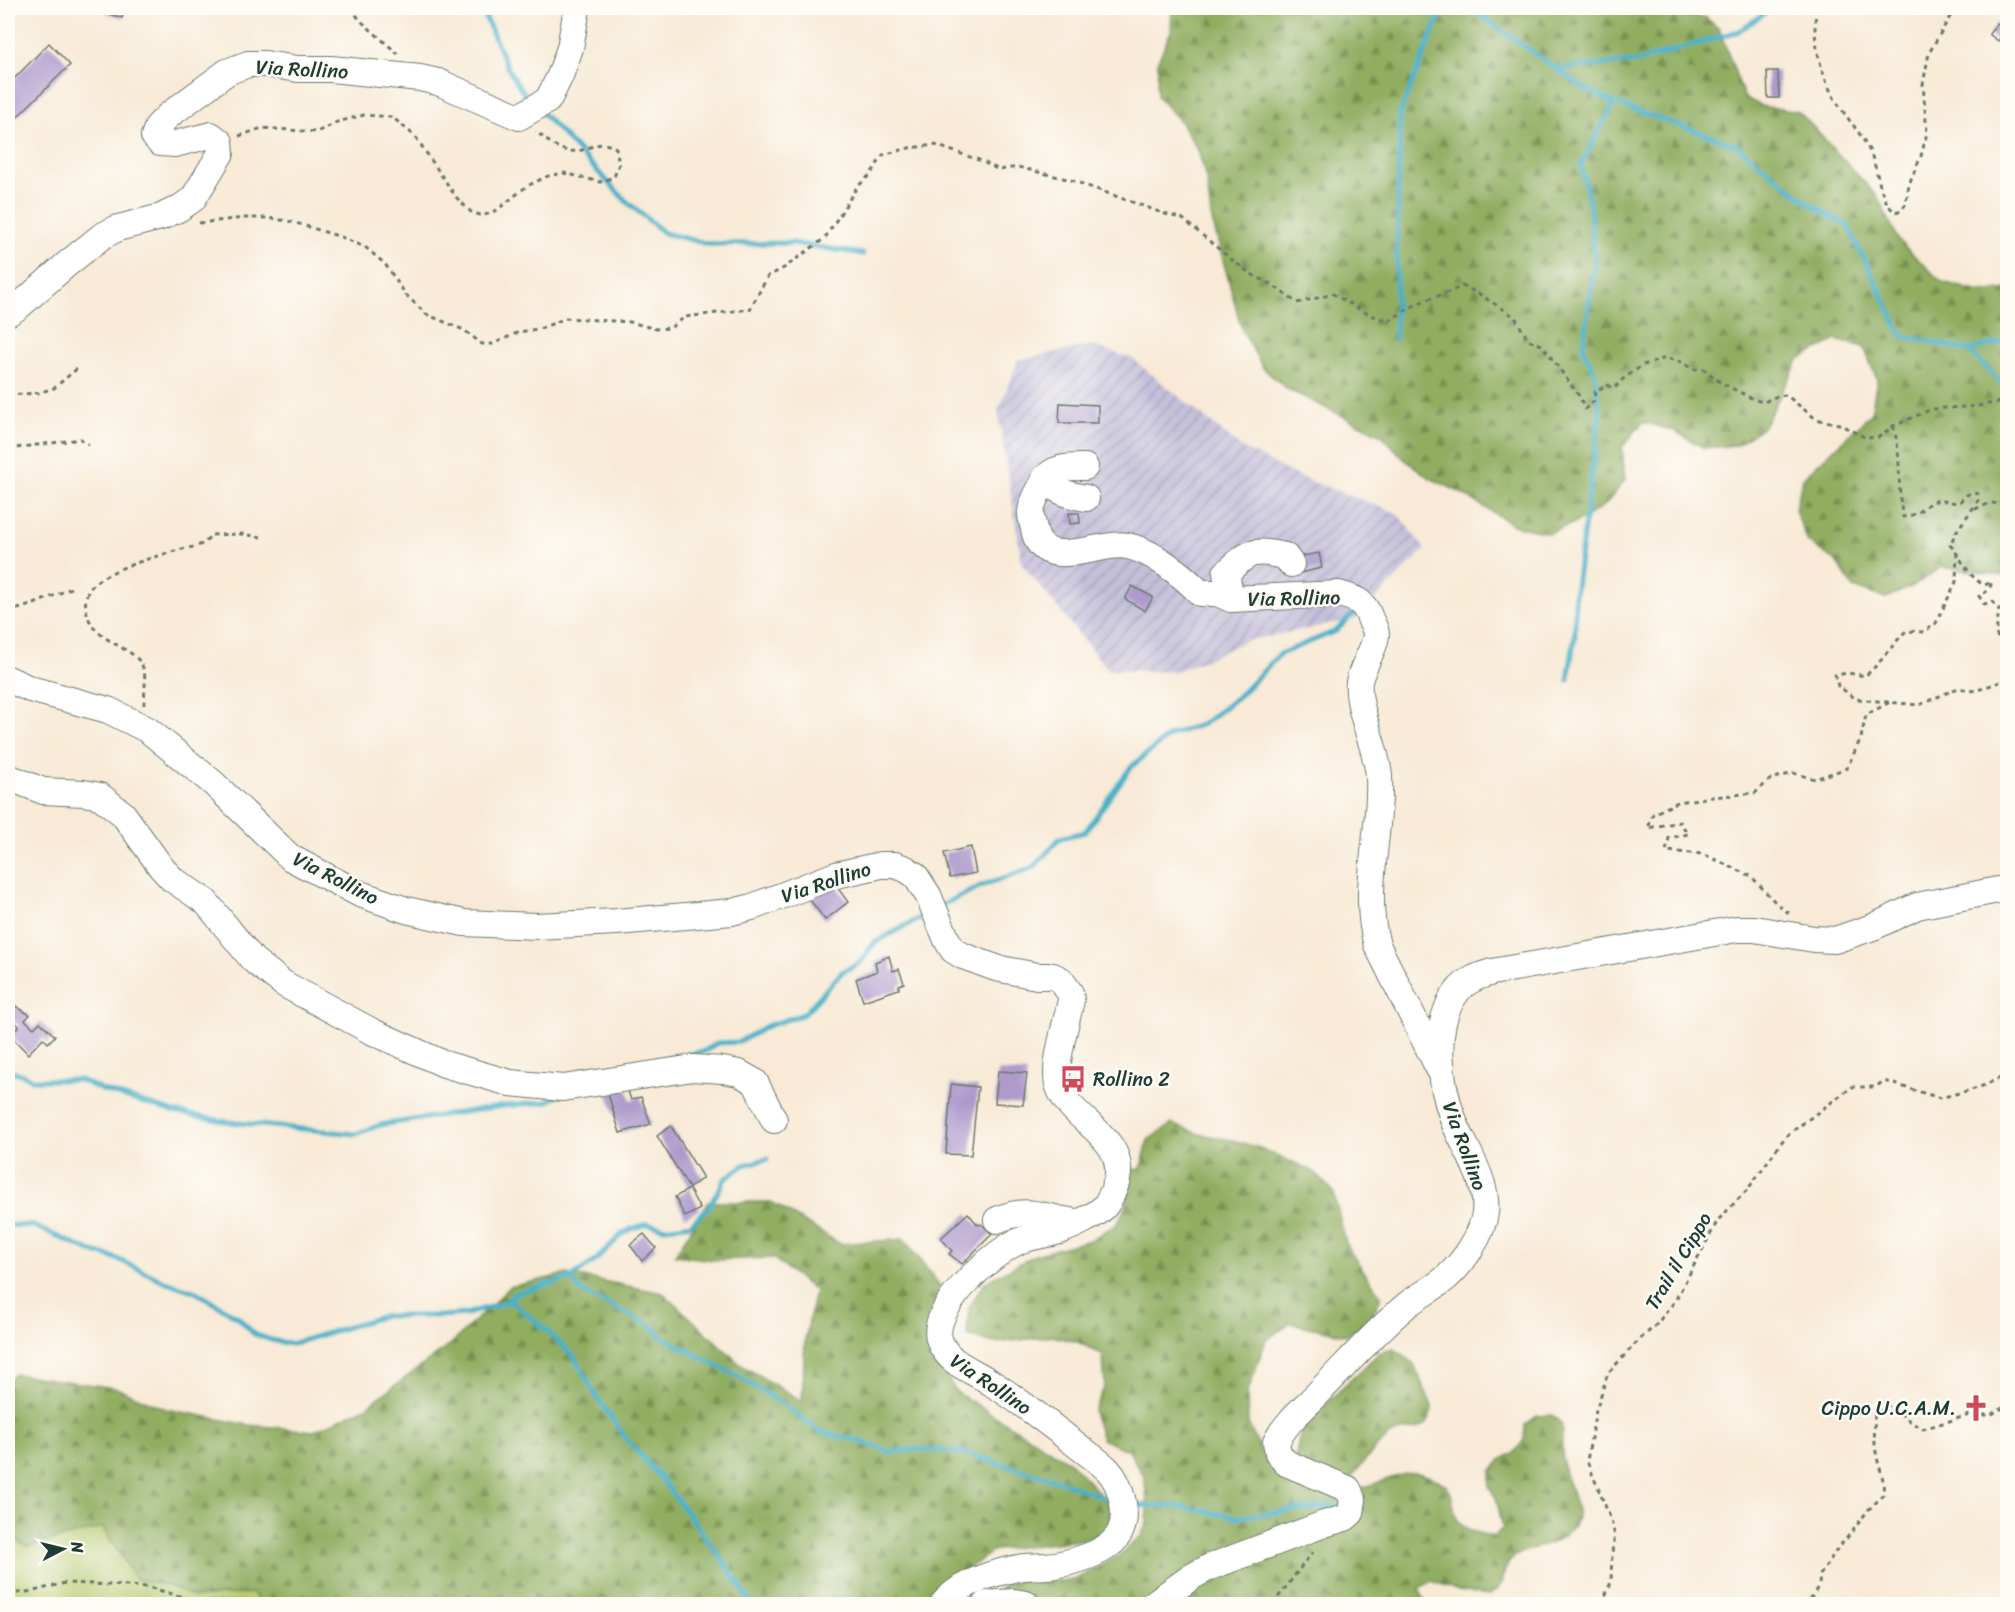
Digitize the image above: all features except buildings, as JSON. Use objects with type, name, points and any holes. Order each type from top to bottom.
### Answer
[{"type":"street","points":[[519,117],[548,100],[570,48],[577,8]]},
{"type":"street","name":"Via Rollino","points":[[220,142],[212,135],[175,144],[160,143],[154,136],[158,126],[169,115],[227,72],[248,64],[378,74],[438,82],[519,117]]},
{"type":"street","points":[[8,313],[102,236],[118,228],[161,217],[193,199],[221,153],[220,142]]},
{"type":"street","points":[[1085,467],[1063,467],[1045,478],[1053,488],[1068,495],[1086,498]]},
{"type":"street","name":"Via Rollino","points":[[1045,478],[1031,511],[1035,536],[1047,550],[1064,554],[1125,545],[1138,549],[1183,575],[1200,593],[1217,593],[1231,599],[1339,594],[1354,598],[1367,608],[1376,634],[1359,682],[1361,702],[1379,773],[1379,800],[1370,905],[1372,926],[1377,945],[1442,1076]]},
{"type":"street","name":"Via Rollino","points":[[1231,599],[1226,573],[1247,554],[1264,551],[1285,556],[1291,564]]},
{"type":"street","name":"Via Rollino","points":[[8,680],[30,689],[108,710],[148,730],[213,783],[291,858],[360,894],[434,918],[494,925],[536,926],[732,912],[752,907],[836,875],[881,864],[895,865],[906,868],[915,875],[928,895],[953,950],[996,968],[1037,976],[1053,976],[1061,980],[1070,993],[1071,1000],[1057,1066],[1058,1084],[1069,1103],[1108,1142],[1115,1154],[1118,1164],[1114,1190],[1110,1200],[1103,1208],[1057,1232],[1032,1236],[1015,1242],[984,1265],[943,1311],[938,1326],[939,1340],[945,1352],[954,1361],[1016,1400],[1108,1470],[1121,1495],[1124,1521],[1115,1540],[1102,1549],[1075,1561],[1020,1567],[992,1574],[954,1592],[943,1605]]},
{"type":"street","points":[[8,777],[43,791],[100,796],[123,814],[161,867],[172,879],[206,903],[253,960],[284,984],[371,1031],[444,1064],[510,1083],[563,1088],[693,1068],[723,1070],[739,1073],[755,1082],[774,1119]]},
{"type":"street","name":"Via Rollino","points":[[1153,1605],[1193,1576],[1210,1567],[1324,1524],[1336,1522],[1351,1513],[1353,1500],[1348,1489],[1286,1463],[1278,1453],[1276,1442],[1291,1420],[1355,1354],[1408,1305],[1446,1278],[1464,1258],[1475,1240],[1485,1213],[1485,1199],[1478,1173],[1453,1119],[1442,1076],[1441,1053],[1446,1013],[1458,991],[1477,976],[1737,929],[1754,929],[1814,939],[1835,940],[1873,927],[1917,906],[2007,888]]},
{"type":"street","points":[[997,1220],[1012,1213],[1029,1212],[1051,1219],[1078,1222]]},
{"type":"street","points":[[986,1605],[1014,1602],[1026,1605]]},
{"type":"path","points":[[350,8],[362,22],[401,56]]},
{"type":"path","points":[[1815,8],[1818,54],[1837,104],[1856,127],[1870,151],[1887,206],[1895,212],[1902,210],[1906,203],[1909,184],[1921,156],[1927,133],[1923,84],[1929,53],[1955,8]]},
{"type":"path","points":[[220,142],[262,128],[317,132],[338,122],[364,115],[392,117],[416,136],[456,197],[471,212],[483,216],[497,210],[527,186],[548,176],[564,173],[600,182],[614,177],[619,164],[616,148],[606,143],[597,143],[582,150],[568,151],[552,144],[519,117]]},
{"type":"path","points":[[197,223],[270,218],[293,222],[357,243],[386,264],[406,295],[426,314],[464,330],[482,344],[493,344],[519,332],[542,328],[566,318],[630,322],[656,329],[670,328],[685,316],[750,309],[768,276],[784,268],[825,238],[857,187],[871,174],[883,155],[909,148],[935,145],[980,160],[999,170],[1018,167],[1071,180],[1183,219],[1232,260],[1297,303],[1334,294],[1370,315],[1389,321],[1409,308],[1462,286],[1515,317],[1528,340],[1542,345],[1580,397],[1586,409],[1594,401],[1595,392],[1606,385],[1615,388],[1643,365],[1666,358],[1682,362],[1692,369],[1704,369],[1720,382],[1755,400],[1764,402],[1785,395],[1816,419],[1839,424],[1866,438],[1879,437],[1893,426],[1932,409],[1999,402],[2006,404],[2007,421]]},
{"type":"path","points":[[8,395],[38,393],[54,388],[79,368]]},
{"type":"path","points":[[1893,426],[1900,451],[1899,491],[1903,517],[1918,512],[1928,503],[1941,500],[1952,504],[1960,502],[1965,495],[1973,492],[1978,494],[1978,501],[1956,532],[1950,545],[1977,582],[1986,585],[1992,582],[1989,590],[1979,596],[1984,604],[1993,602],[1999,609],[1996,634],[2003,647],[2007,648]]},
{"type":"path","points":[[8,449],[81,439],[89,445]]},
{"type":"path","points":[[1973,510],[1991,503],[2007,505]]},
{"type":"path","points":[[148,730],[143,709],[143,668],[138,658],[112,644],[92,627],[85,606],[86,595],[94,584],[123,568],[203,543],[212,535],[242,534],[261,537]]},
{"type":"path","points":[[1957,552],[1956,582],[1936,623],[1924,632],[1906,630],[1884,654],[1879,665],[1865,676],[1848,673],[1835,675],[1838,686],[1856,699],[1919,705],[1958,688],[1975,691],[2007,680]]},
{"type":"path","points":[[8,612],[74,587]]},
{"type":"path","points":[[1793,916],[1775,902],[1751,876],[1704,854],[1666,851],[1669,838],[1688,834],[1680,822],[1648,828],[1653,814],[1678,802],[1755,793],[1772,779],[1793,773],[1815,779],[1847,768],[1861,738],[1866,715],[1890,702]]},
{"type":"path","name":"Trail il Cippo","points":[[1602,1605],[1611,1582],[1615,1536],[1611,1520],[1587,1461],[1596,1410],[1608,1373],[1656,1325],[1676,1300],[1718,1220],[1748,1189],[1786,1136],[1852,1088],[1875,1087],[1884,1081],[1940,1098],[1978,1088],[2007,1074]]},
{"type":"path","points":[[1802,1605],[1812,1597],[1819,1585],[1820,1575],[1838,1548],[1868,1510],[1883,1496],[1884,1479],[1876,1454],[1875,1412],[1890,1405],[1923,1430],[1970,1415],[1990,1415],[2007,1405]]},
{"type":"path","points":[[1272,1605],[1317,1548]]},
{"type":"path","points":[[8,1594],[34,1591],[65,1583],[94,1584],[148,1587],[200,1602],[261,1600],[279,1605]]},
{"type":"shaded area","points":[[1091,345],[1133,359],[1242,448],[1302,478],[1397,513],[1425,549],[1356,619],[1245,641],[1174,672],[1108,670],[1022,564],[998,412],[1018,360]]},
{"type":"green space","points":[[1172,8],[1629,8],[1705,17],[1719,29],[1744,97],[1761,106],[1799,112],[1877,196],[1899,241],[1942,282],[1980,292],[2007,289],[2007,579],[2006,576],[1942,567],[1915,585],[1886,598],[1854,588],[1836,561],[1808,542],[1795,510],[1803,478],[1871,414],[1877,380],[1864,347],[1836,340],[1799,359],[1764,426],[1737,445],[1704,448],[1675,431],[1643,422],[1622,447],[1625,480],[1605,505],[1577,522],[1548,533],[1515,526],[1460,492],[1430,478],[1404,459],[1382,435],[1287,389],[1263,368],[1242,330],[1211,216],[1207,182],[1198,150],[1180,121],[1157,96],[1158,61],[1171,31]]},
{"type":"green space","points":[[1172,1124],[1199,1134],[1260,1148],[1312,1171],[1333,1191],[1347,1247],[1381,1296],[1370,1321],[1346,1335],[1290,1323],[1266,1340],[1247,1394],[1248,1423],[1260,1450],[1276,1465],[1292,1465],[1305,1424],[1379,1353],[1393,1349],[1415,1367],[1433,1406],[1430,1417],[1420,1428],[1395,1433],[1374,1451],[1352,1476],[1358,1489],[1405,1474],[1424,1475],[1447,1487],[1451,1493],[1457,1519],[1462,1525],[1493,1537],[1503,1528],[1496,1498],[1489,1486],[1492,1470],[1502,1459],[1515,1452],[1524,1440],[1525,1425],[1537,1416],[1552,1415],[1562,1424],[1564,1470],[1576,1507],[1575,1523],[1569,1531],[1553,1542],[1520,1553],[1510,1561],[1499,1587],[1489,1595],[1459,1591],[1432,1581],[1419,1588],[1425,1602],[1429,1604],[988,1604],[996,1592],[1007,1583],[1021,1579],[1064,1581],[1078,1578],[1117,1557],[1140,1537],[1147,1524],[1148,1509],[1144,1476],[1129,1451],[1102,1439],[1093,1412],[1105,1386],[1103,1355],[1078,1342],[1052,1336],[995,1343],[967,1336],[969,1307],[984,1283],[1035,1255],[1090,1240],[1116,1225],[1126,1207],[1128,1170],[1141,1169],[1148,1140]]},
{"type":"green space","points":[[708,1202],[771,1202],[840,1244],[904,1239],[940,1286],[926,1339],[956,1392],[1071,1463],[1110,1504],[1109,1529],[1088,1539],[995,1550],[925,1599],[924,1604],[260,1604],[253,1593],[194,1597],[170,1586],[137,1580],[102,1527],[29,1547],[8,1536],[8,1382],[15,1374],[116,1388],[166,1409],[249,1425],[314,1431],[366,1407],[451,1344],[510,1287],[567,1274],[663,1293],[741,1365],[802,1401],[805,1340],[815,1291],[773,1258],[713,1260],[675,1255]]},
{"type":"green space","points":[[102,1527],[137,1580],[170,1586],[194,1597],[253,1593],[260,1604],[8,1604],[8,1536],[29,1547]]},
{"type":"waterway","points":[[481,8],[508,69],[531,101]]},
{"type":"waterway","points":[[1395,340],[1400,113],[1443,8]]},
{"type":"waterway","points":[[1470,8],[1582,87],[1614,103],[1736,145],[1810,204],[1848,226],[1902,336],[1968,350],[1997,378],[2008,393]]},
{"type":"waterway","points":[[1556,69],[1640,61],[1739,31],[1772,8]]},
{"type":"waterway","points":[[1568,680],[1575,635],[1575,594],[1600,413],[1595,373],[1583,349],[1595,261],[1589,201],[1581,165],[1614,103]]},
{"type":"waterway","points":[[541,112],[626,201],[664,233],[709,244],[793,243],[863,254]]},
{"type":"waterway","points":[[1968,350],[2008,341]]},
{"type":"waterway","points":[[940,906],[983,885],[1034,867],[1060,838],[1085,832],[1131,767],[1170,735],[1203,724],[1241,694],[1280,654],[1336,631],[1354,613]]},
{"type":"waterway","points":[[630,1066],[705,1051],[717,1043],[739,1042],[767,1026],[804,1014],[842,972],[861,962],[874,943],[929,913]]},
{"type":"waterway","points":[[8,1069],[35,1080],[80,1080],[102,1090],[174,1112],[229,1122],[356,1134],[380,1125],[503,1106],[546,1102],[556,1097]]},
{"type":"waterway","points":[[8,1225],[34,1226],[90,1251],[115,1258],[166,1282],[196,1292],[239,1318],[254,1334],[291,1344],[384,1316],[466,1314],[507,1302],[514,1294],[570,1278],[595,1261],[621,1235],[631,1229],[647,1224],[665,1228],[691,1224],[709,1207],[725,1179],[744,1165],[767,1159]]},
{"type":"waterway","points":[[570,1278],[582,1292],[652,1326],[660,1336],[736,1375],[781,1403],[821,1432],[859,1441],[890,1452],[915,1449],[960,1452],[1053,1479],[1115,1501]]},
{"type":"waterway","points":[[509,1300],[544,1328],[575,1358],[595,1394],[626,1439],[659,1476],[722,1559],[752,1604]]},
{"type":"waterway","points":[[1130,1505],[1182,1507],[1236,1517],[1342,1505]]},
{"type":"place","name":"Rollino 2","points":[[1073,1079]]},
{"type":"place","name":"Cippo U.C.A.M.","points":[[1976,1408]]}]
